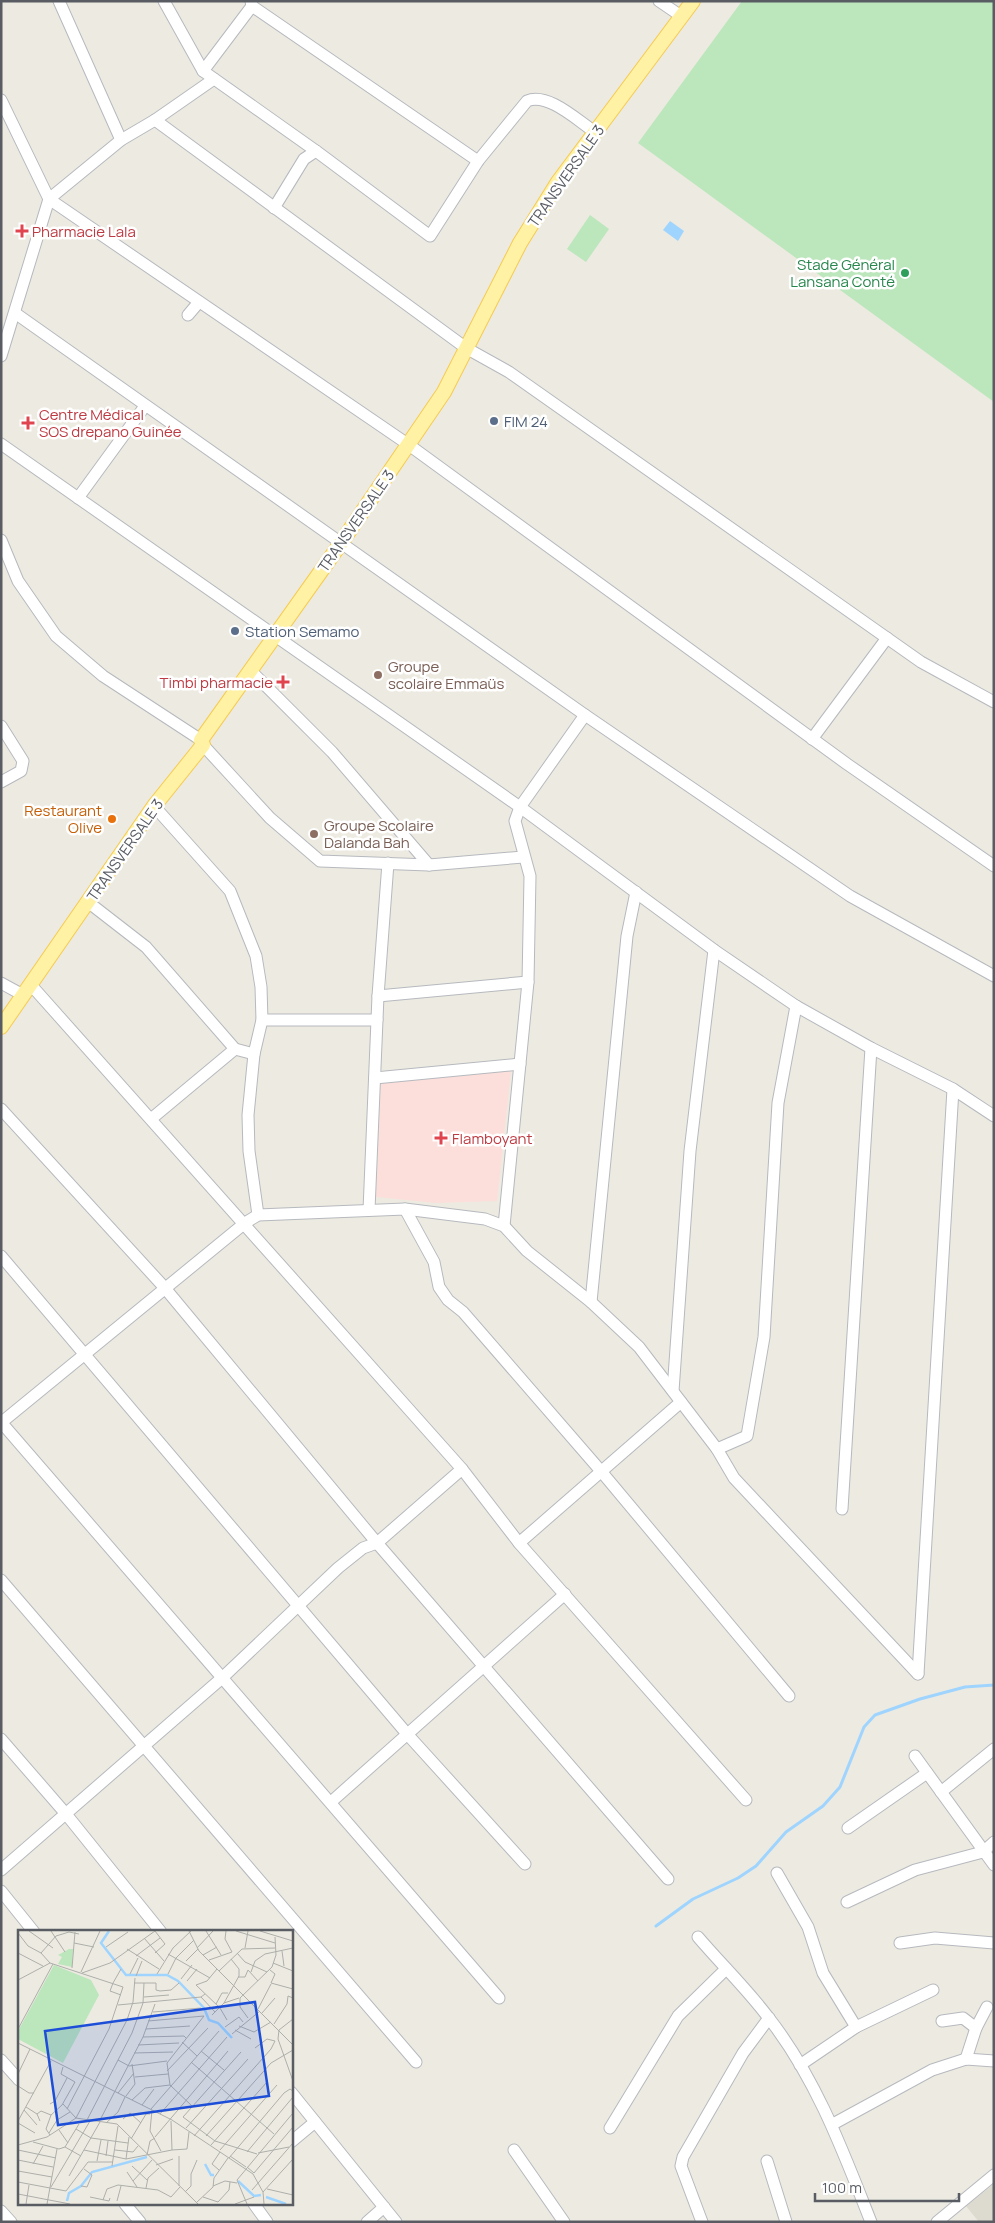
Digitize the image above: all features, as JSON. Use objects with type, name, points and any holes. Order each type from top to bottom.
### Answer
[{"type":"main road","name":"TRANSVERSALE 3","points":[[1,1027],[154,806],[202,742],[250,670],[277,635],[409,445],[444,392],[520,243],[558,182],[693,1]]},
{"type":"street","points":[[59,1],[121,140]]},
{"type":"street","points":[[164,1],[203,71],[316,151],[430,236],[478,161],[527,101],[534,98],[548,100],[595,132]]},
{"type":"street","points":[[659,1],[681,16]]},
{"type":"street","points":[[203,71],[252,4],[478,161]]},
{"type":"street","points":[[2,348],[15,313],[49,199],[121,140],[155,120],[214,79]]},
{"type":"street","points":[[1,100],[49,199],[409,445],[812,739],[994,866]]},
{"type":"street","points":[[155,120],[466,348],[509,372],[921,662],[994,702]]},
{"type":"street","points":[[274,208],[304,159],[316,151]]},
{"type":"street","points":[[188,315],[199,302]]},
{"type":"street","points":[[15,313],[585,715],[850,896],[994,976]]},
{"type":"street","points":[[78,498],[145,406]]},
{"type":"street","points":[[1,444],[520,806],[714,950],[796,1006],[871,1048],[953,1089],[994,1116]]},
{"type":"street","points":[[1,540],[18,581],[56,636],[103,676],[202,742],[270,818],[320,861],[356,864],[429,865],[523,857]]},
{"type":"street","points":[[812,739],[887,638]]},
{"type":"street","points":[[250,670],[332,752],[429,865]]},
{"type":"street","points":[[504,1226],[528,982],[530,876],[523,857],[515,821],[520,806],[585,715]]},
{"type":"street","points":[[1,726],[23,761],[23,767],[21,771],[1,782]]},
{"type":"street","points":[[154,806],[230,891],[256,956],[262,987],[262,1020],[254,1054],[248,1115],[249,1151],[258,1215]]},
{"type":"street","points":[[369,1210],[378,996],[388,863]]},
{"type":"street","points":[[592,1302],[627,936],[636,892]]},
{"type":"street","points":[[88,902],[146,947],[235,1049],[254,1054]]},
{"type":"street","points":[[673,1391],[690,1151],[714,950]]},
{"type":"street","points":[[378,996],[528,982]]},
{"type":"street","points":[[1,983],[28,990],[151,1119],[462,1469],[520,1542],[746,1800]]},
{"type":"street","points":[[717,1449],[747,1436],[764,1337],[778,1104],[796,1006]]},
{"type":"street","points":[[262,1020],[377,1020]]},
{"type":"street","points":[[842,1509],[871,1048]]},
{"type":"street","points":[[151,1119],[235,1049]]},
{"type":"street","points":[[375,1078],[520,1064]]},
{"type":"street","points":[[499,1998],[2,1422],[164,1288],[245,1223],[258,1215],[404,1209],[485,1218],[504,1226],[527,1251],[592,1302],[639,1347],[717,1449],[734,1478],[918,1674],[953,1089]]},
{"type":"street","points":[[1,1109],[164,1288],[378,1543],[668,1879]]},
{"type":"street","points":[[404,1209],[434,1262],[439,1287],[448,1300],[463,1312],[600,1470],[789,1696]]},
{"type":"street","points":[[1,1256],[408,1735],[525,1864]]},
{"type":"street","points":[[520,1542],[600,1470],[681,1402]]},
{"type":"street","points":[[1,1870],[222,1678],[338,1568],[363,1548],[378,1543],[462,1469]]},
{"type":"street","points":[[1,1580],[416,2062]]},
{"type":"street","points":[[331,1802],[565,1594]]},
{"type":"street","points":[[1,1739],[66,1814],[159,1930]]},
{"type":"street","points":[[941,1792],[994,1749]]},
{"type":"street","points":[[915,1756],[982,1852],[994,1866]]},
{"type":"street","points":[[848,1828],[927,1773]]},
{"type":"street","points":[[847,1902],[915,1870],[982,1852],[994,1842]]},
{"type":"street","points":[[778,1873],[808,1927],[823,1973],[856,2027]]},
{"type":"street","points":[[1,1892],[32,1930]]},
{"type":"street","points":[[698,1937],[769,2018],[800,2065],[833,2124],[871,2222]]},
{"type":"street","points":[[900,1943],[936,1938],[994,1943]]},
{"type":"street","points":[[610,2128],[678,2016],[726,1969]]},
{"type":"street","points":[[800,2065],[856,2027],[934,1990]]},
{"type":"street","points":[[966,2059],[976,2028],[987,2007]]},
{"type":"street","points":[[702,2222],[681,2166],[683,2157],[743,2053],[769,2018]]},
{"type":"street","points":[[942,2021],[963,2018],[976,2028]]},
{"type":"street","points":[[833,2124],[932,2070],[966,2059],[994,2061]]},
{"type":"street","points":[[1,2060],[18,2079]]},
{"type":"street","points":[[292,2093],[396,2222]]},
{"type":"street","points":[[292,2141],[315,2122]]},
{"type":"street","points":[[514,2150],[564,2222]]},
{"type":"street","points":[[767,2161],[786,2222]]},
{"type":"street","points":[[937,2222],[994,2176]]},
{"type":"street","points":[[127,2206],[140,2222]]},
{"type":"street","points":[[255,2206],[267,2222]]},
{"type":"street","points":[[367,2222],[384,2207]]},
{"type":"street","points":[[1,2211],[10,2222]]},
{"type":"shaded area","name":"Flamboyant","points":[[511,1071],[497,1201],[436,1203],[376,1197],[381,1079]]},
{"type":"shaded area","points":[[994,2184],[994,2222],[979,2222],[966,2206]]},
{"type":"green space","name":"Stade Général Lansana Conté","points":[[742,1],[994,1],[994,402],[638,143]]},
{"type":"green space","points":[[590,215],[609,229],[586,262],[567,249]]},
{"type":"water","points":[[670,221],[684,231],[678,241],[663,230]]},
{"type":"waterway","points":[[656,1926],[693,1899],[738,1878],[756,1866],[786,1832],[823,1806],[840,1787],[864,1727],[875,1715],[920,1699],[965,1687],[994,1685]]},
{"type":"place","name":"Pharmacie Lala","points":[[22,231]]},
{"type":"place","name":"Stade Général Lansana Conté","points":[[905,273]]},
{"type":"place","name":"FIM 24","points":[[494,421]]},
{"type":"place","name":"Centre Médical SOS drepano Guinée","points":[[28,423]]},
{"type":"place","name":"Station Semamo","points":[[235,631]]},
{"type":"place","name":"Groupe scolaire Emmaüs","points":[[378,675]]},
{"type":"place","name":"Timbi pharmacie","points":[[283,682]]},
{"type":"place","name":"Restaurant Olive","points":[[112,819]]},
{"type":"place","name":"Groupe Scolaire Dalanda Bah","points":[[314,834]]},
{"type":"place","name":"Flamboyant","points":[[441,1138]]}]
